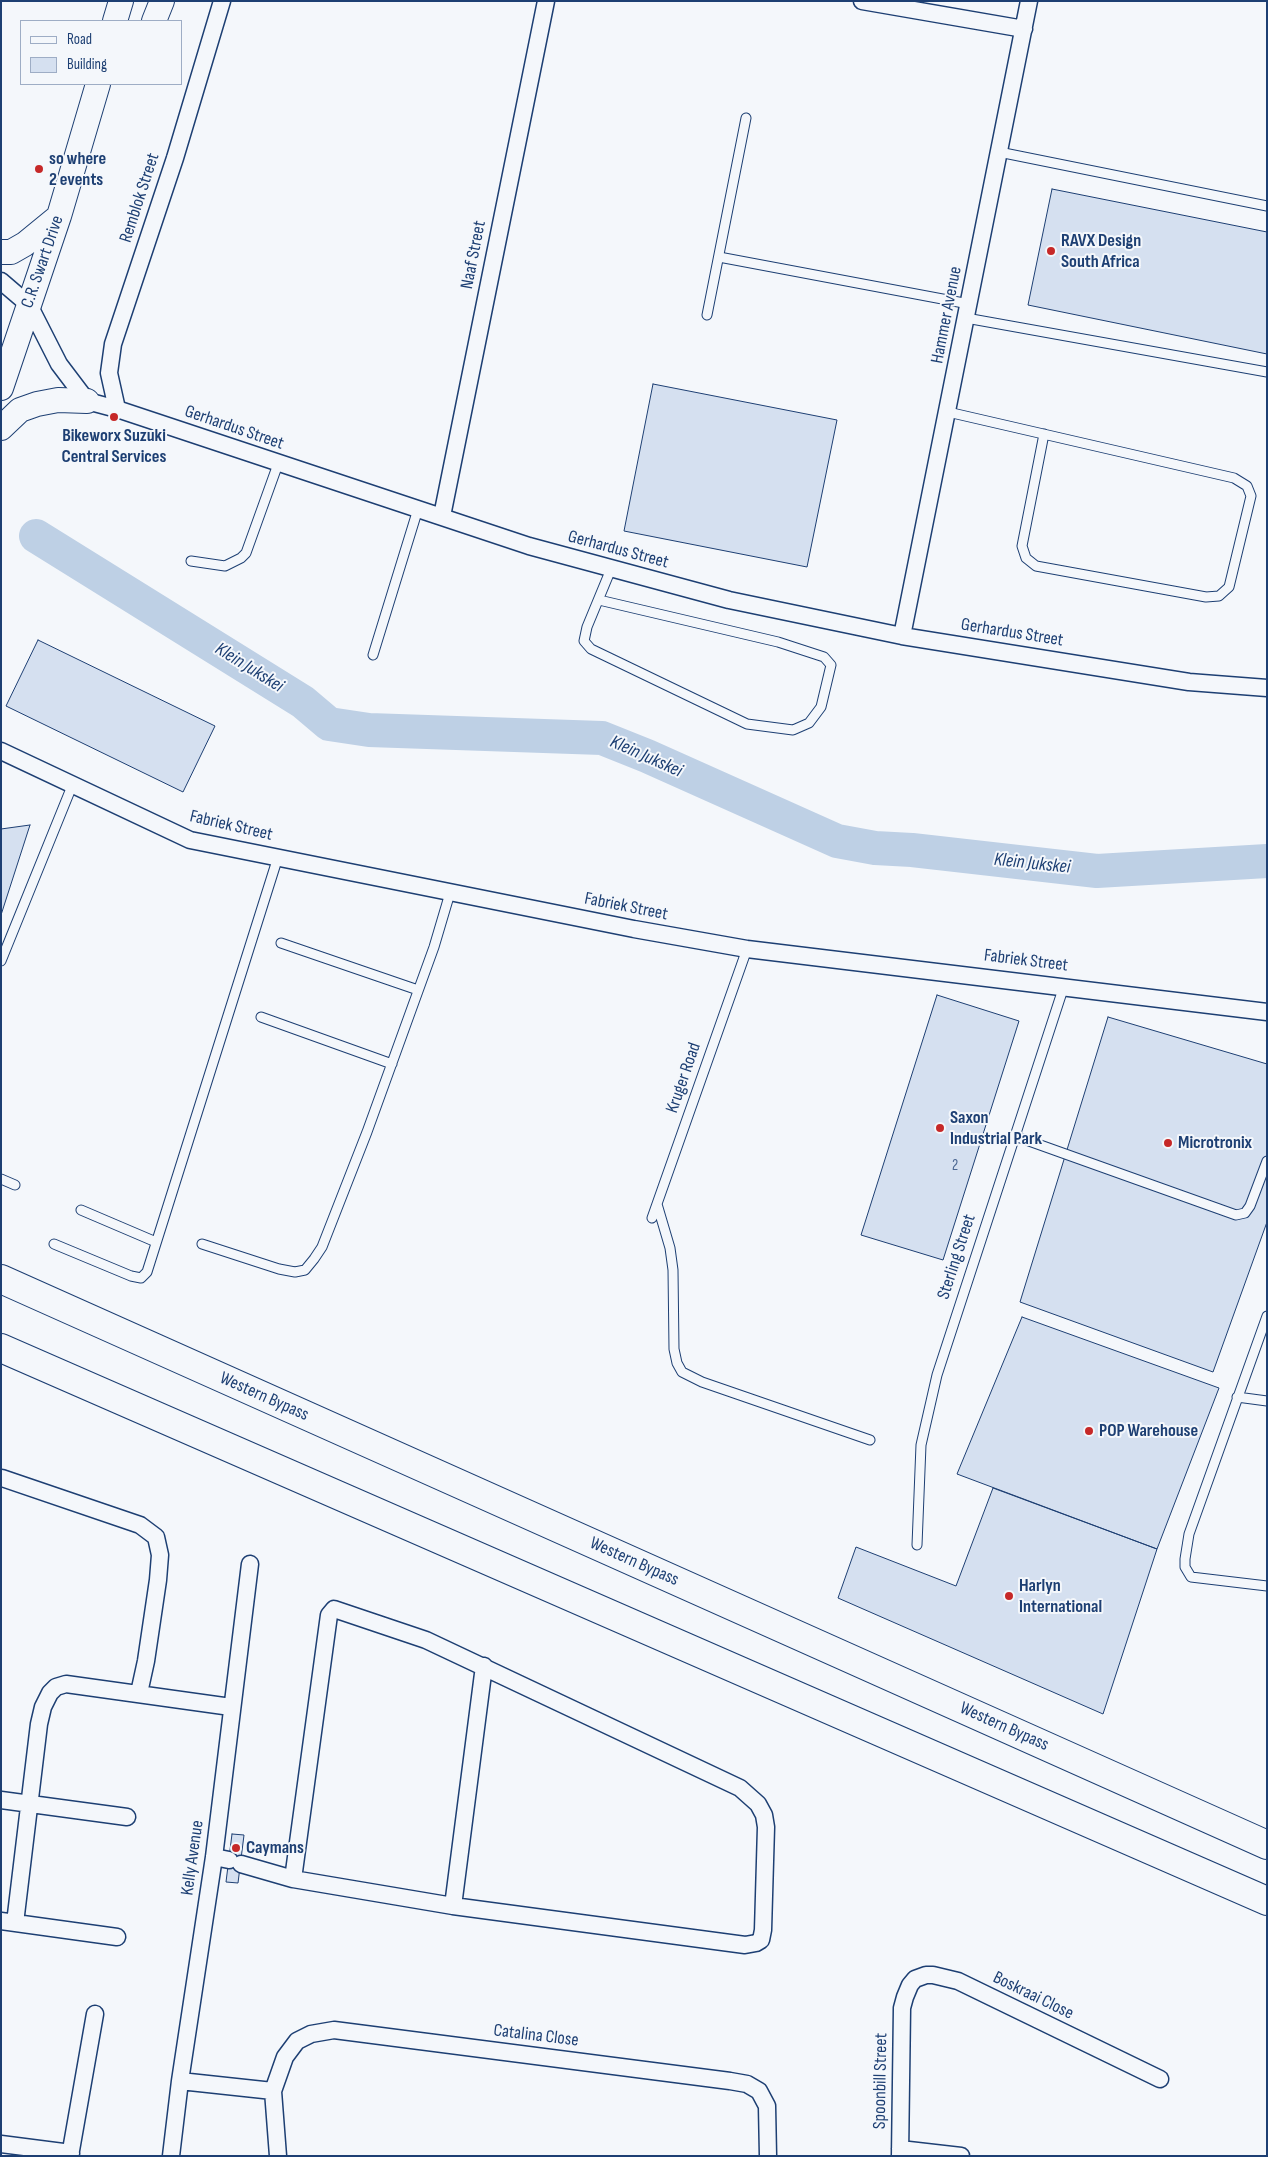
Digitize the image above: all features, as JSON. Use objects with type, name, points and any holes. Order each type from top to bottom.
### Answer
[{"type":"highway","name":"Western Bypass","points":[[1,1279],[1267,1845]]},
{"type":"highway","points":[[1,1348],[1267,1901]]},
{"type":"street","points":[[115,20],[121,1]]},
{"type":"street","points":[[154,20],[162,1]]},
{"type":"street","name":"Remblok Street","points":[[117,409],[109,373],[113,344],[175,158],[222,1]]},
{"type":"street","name":"Naaf Street","points":[[442,516],[546,1]]},
{"type":"street","points":[[862,1],[1024,29]]},
{"type":"street","name":"Hammer Avenue","points":[[902,636],[1029,1]]},
{"type":"street","name":"C.R. Swart Drive","points":[[1,388],[59,216],[95,95],[113,85]]},
{"type":"street","points":[[1,252],[11,252],[25,244],[59,216]]},
{"type":"street","points":[[1,281],[29,305],[59,364],[87,401]]},
{"type":"street","points":[[1,428],[20,410],[37,404],[58,400],[87,401]]},
{"type":"street","name":"Gerhardus Street","points":[[87,401],[117,409],[529,546],[728,600],[902,636],[1189,682],[1267,688]]},
{"type":"street","name":"Fabriek Street","points":[[1,752],[190,840],[450,893],[747,949],[1267,1012]]},
{"type":"street","points":[[2,1478],[140,1525],[156,1537],[160,1555],[158,1580],[139,1693]]},
{"type":"street","name":"Kelly Avenue","points":[[171,2156],[180,2081],[228,1860],[232,1707],[250,1564]]},
{"type":"street","points":[[228,1860],[293,1879],[453,1906],[745,1945],[761,1940],[763,1930],[766,1827],[764,1815],[754,1801],[740,1788],[426,1640],[338,1609],[331,1611],[329,1614],[293,1879]]},
{"type":"street","points":[[453,1906],[484,1666]]},
{"type":"street","points":[[117,1937],[8,1922],[30,1803],[39,1724],[43,1707],[50,1693],[56,1687],[66,1684],[232,1707]]},
{"type":"street","points":[[1,1800],[127,1817]]},
{"type":"street","name":"Boskraai Close","points":[[902,2008],[904,1996],[915,1979],[926,1975],[958,1981],[1160,2079]]},
{"type":"street","name":"Spoonbill Street","points":[[900,2152],[902,2008]]},
{"type":"street","points":[[1,2144],[71,2154],[95,2014]]},
{"type":"street","name":"Catalina Close","points":[[278,2156],[273,2091],[285,2057],[297,2041],[311,2034],[334,2030],[747,2084],[759,2092],[767,2106],[768,2156]]},
{"type":"street","points":[[180,2081],[273,2091]]},
{"type":"street","points":[[900,2152],[961,2156]]},
{"type":"lane","points":[[707,316],[746,118]]},
{"type":"lane","points":[[999,152],[1267,206]]},
{"type":"lane","points":[[719,256],[923,295],[968,311],[1267,372]]},
{"type":"lane","points":[[948,412],[1044,434],[1234,478],[1247,486],[1251,496],[1229,587],[1219,596],[1206,597],[1036,566],[1026,558],[1022,546],[1044,434]]},
{"type":"lane","points":[[190,561],[225,566],[241,558],[246,552],[278,464]]},
{"type":"lane","points":[[373,655],[418,509]]},
{"type":"lane","points":[[598,600],[778,642],[824,657],[831,665],[822,707],[809,723],[793,730],[746,724],[698,703],[602,656],[587,646],[584,641],[587,627],[598,600],[611,569]]},
{"type":"lane","points":[[1,961],[72,786]]},
{"type":"lane","points":[[54,1244],[131,1276],[140,1278],[147,1272],[278,857]]},
{"type":"lane","points":[[202,1244],[279,1269],[295,1272],[304,1270],[322,1248],[434,948],[450,893]]},
{"type":"lane","points":[[281,943],[418,990]]},
{"type":"lane","name":"Kruger Road","points":[[652,1218],[747,949]]},
{"type":"lane","name":"Sterling Street","points":[[917,1545],[922,1445],[935,1384],[958,1307],[1064,986]]},
{"type":"lane","points":[[261,1017],[392,1064]]},
{"type":"lane","points":[[1015,1136],[1236,1216],[1245,1213],[1250,1206],[1267,1161]]},
{"type":"lane","points":[[1,1179],[15,1185]]},
{"type":"lane","points":[[657,1204],[670,1248],[673,1270],[674,1349],[677,1363],[682,1372],[702,1382],[870,1440]]},
{"type":"lane","points":[[82,1210],[156,1242]]},
{"type":"lane","points":[[1267,1316],[1189,1534],[1185,1567],[1191,1577],[1267,1586]]},
{"type":"lane","points":[[1237,1397],[1267,1401]]},
{"type":"building","points":[[1052,189],[1267,232],[1267,354],[1028,305]]},
{"type":"building","points":[[653,384],[837,420],[807,567],[624,531]]},
{"type":"building","points":[[38,640],[215,726],[183,792],[6,706]]},
{"type":"building","points":[[30,825],[1,915],[1,829]]},
{"type":"building","name":"Saxon Industrial Park","points":[[937,995],[1019,1021],[943,1260],[861,1235]]},
{"type":"building","name":"Microtronix","points":[[1108,1017],[1267,1064],[1267,1222],[1213,1372],[1020,1302]]},
{"type":"building","name":"POP Warehouse","points":[[1022,1317],[1219,1388],[1157,1549],[957,1474]]},
{"type":"building","points":[[993,1488],[1157,1549],[1103,1714],[838,1598],[856,1547],[956,1586]]},
{"type":"building","name":"Caymans","points":[[232,1834],[244,1835],[238,1883],[226,1882]]},
{"type":"waterway","name":"Klein Jukskei","points":[[36,536],[303,702],[329,724],[369,730],[602,738],[647,756],[837,841],[875,848],[912,850],[1097,871],[1267,861]]},
{"type":"place","name":"so where 2 events","points":[[39,169]]},
{"type":"place","name":"RAVX Design South Africa","points":[[1051,251]]},
{"type":"place","name":"Bikeworx Suzuki Central Services","points":[[114,417]]},
{"type":"place","name":"Saxon Industrial Park","points":[[940,1128]]},
{"type":"place","name":"Microtronix","points":[[1168,1143]]},
{"type":"place","name":"POP Warehouse","points":[[1089,1431]]},
{"type":"place","name":"Harlyn International","points":[[1009,1596]]},
{"type":"place","name":"Caymans","points":[[236,1848]]}]
